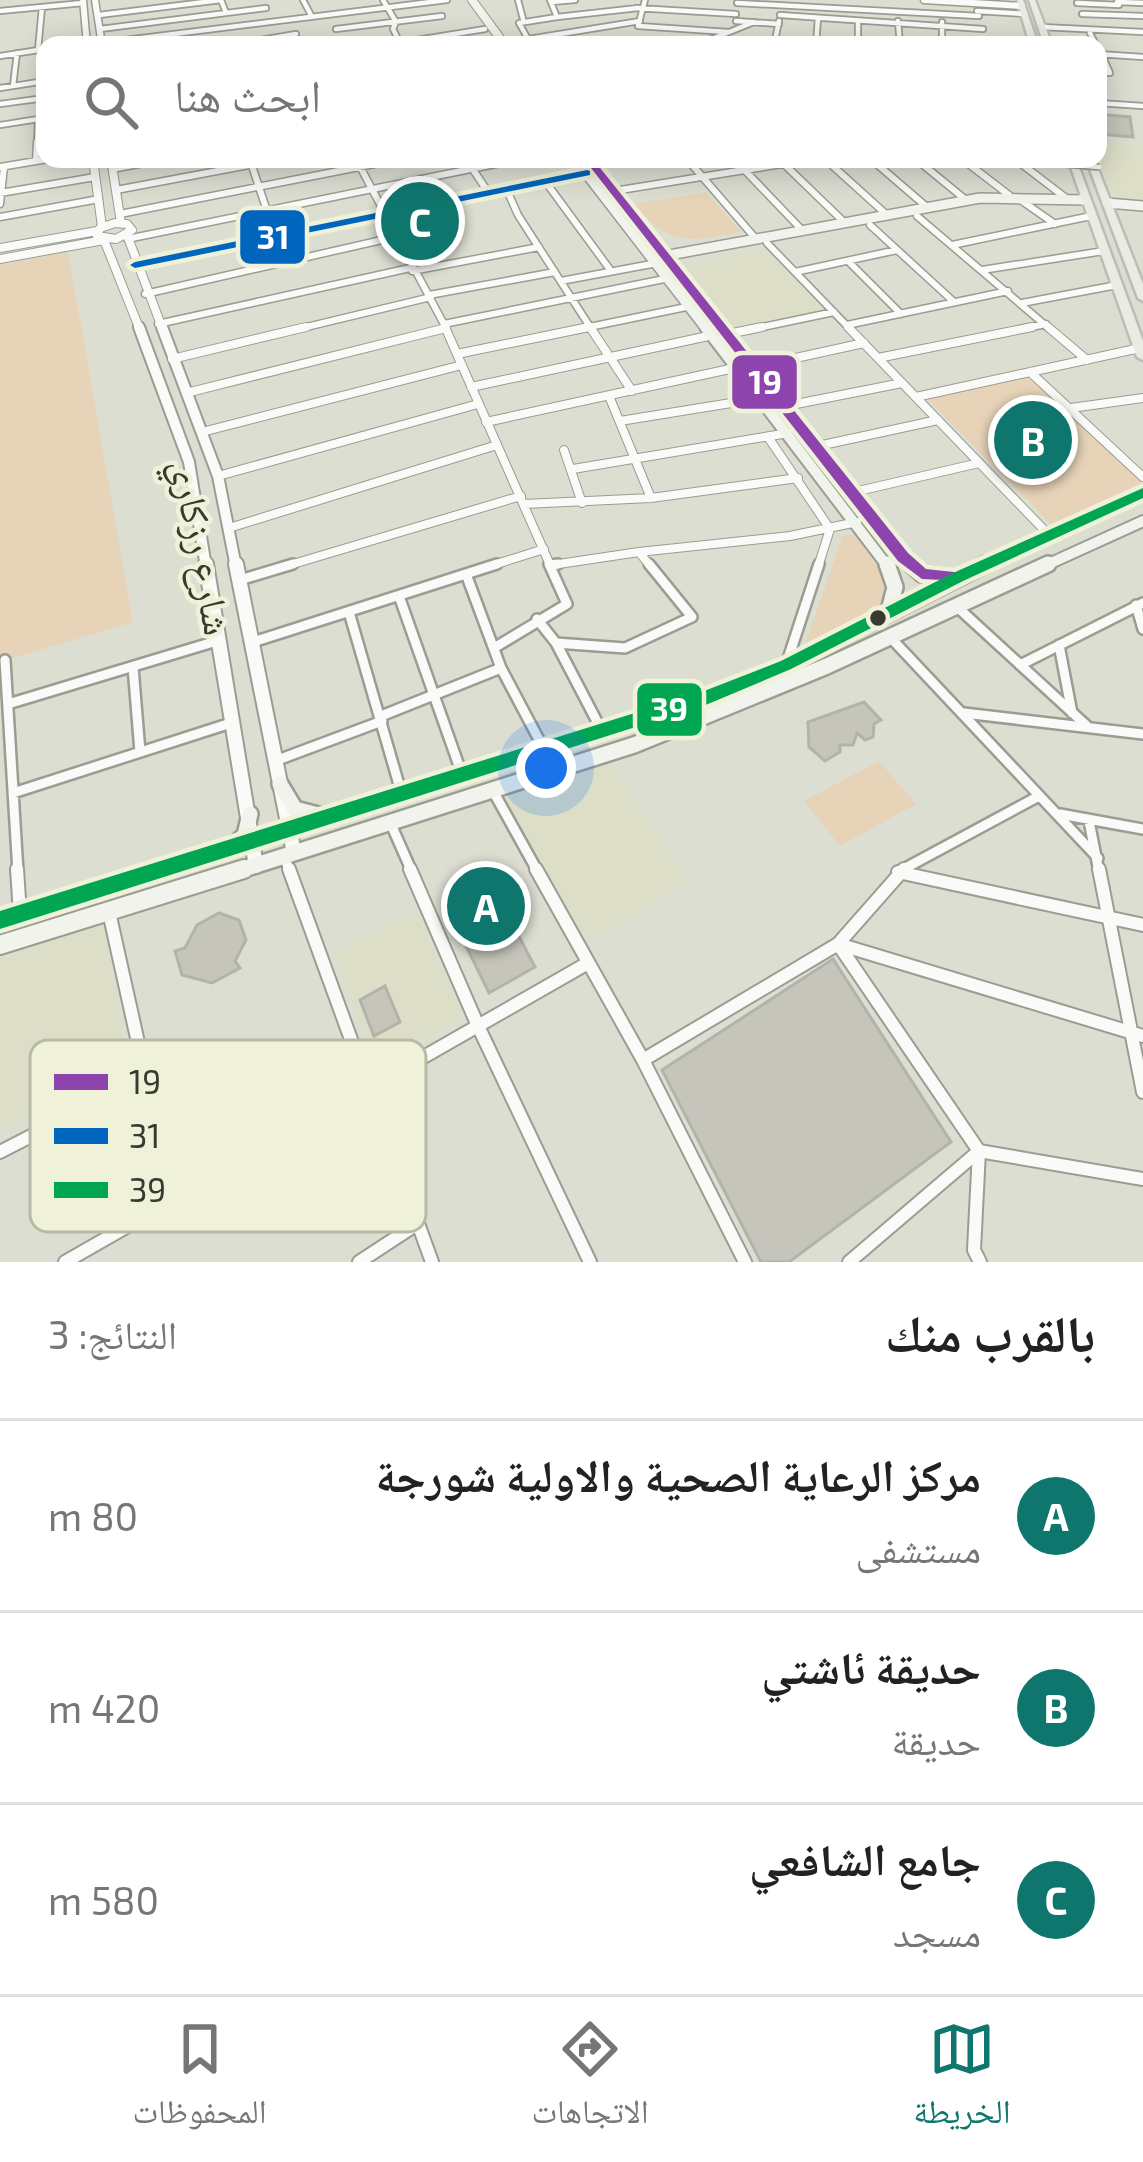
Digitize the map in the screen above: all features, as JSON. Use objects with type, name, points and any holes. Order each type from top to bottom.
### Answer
[{"type":"main road","points":[[468,0],[493,36]]},
{"type":"main road","points":[[1032,0],[1045,36]]},
{"type":"main road","points":[[1022,7],[1031,36]]},
{"type":"main road","points":[[589,168],[637,221],[669,278],[886,562],[895,587],[889,610]]},
{"type":"main road","points":[[589,168],[755,367],[903,557],[922,574],[958,577]]},
{"type":"main road","points":[[1072,168],[1141,352]]},
{"type":"main road","points":[[1097,168],[1143,298]]},
{"type":"main road","points":[[662,259],[966,200],[1009,195],[1066,198],[1088,207]]},
{"type":"main road","points":[[662,259],[1022,201],[1088,207]]},
{"type":"main road","points":[[1108,205],[1143,208]]},
{"type":"main road","points":[[637,221],[673,244],[700,249]]},
{"type":"main road","points":[[0,920],[603,733],[786,665],[889,610],[1143,494]]},
{"type":"main road","points":[[0,945],[640,742],[890,638],[1143,521]]},
{"type":"main road","points":[[886,562],[903,557]]},
{"type":"main road","points":[[280,784],[302,814],[344,813]]},
{"type":"main road","points":[[222,850],[245,835],[250,814]]},
{"type":"main road","points":[[322,820],[314,836],[330,842]]},
{"type":"main road","points":[[222,850],[240,856],[226,876]]},
{"type":"street","points":[[28,9],[30,0]]},
{"type":"street","points":[[98,0],[101,36]]},
{"type":"street","points":[[98,15],[221,0],[226,13]]},
{"type":"street","points":[[262,0],[272,22]]},
{"type":"street","points":[[302,0],[312,17]]},
{"type":"street","points":[[343,0],[351,12]]},
{"type":"street","points":[[383,0],[396,22]]},
{"type":"street","points":[[161,36],[447,0]]},
{"type":"street","points":[[518,0],[521,21],[530,36]]},
{"type":"street","points":[[557,16],[551,1],[575,0]]},
{"type":"street","points":[[683,11],[685,0]]},
{"type":"street","points":[[827,9],[828,0]]},
{"type":"street","points":[[925,0],[976,8],[1022,7]]},
{"type":"street","points":[[1091,36],[1076,1],[1143,3]]},
{"type":"street","points":[[0,11],[83,2],[84,36]]},
{"type":"street","points":[[718,36],[736,21],[738,2],[897,15],[941,16],[976,8]]},
{"type":"street","points":[[1117,2],[1124,15]]},
{"type":"street","points":[[440,36],[642,6],[779,24]]},
{"type":"street","points":[[642,6],[638,26],[728,32]]},
{"type":"street","points":[[775,36],[782,6]]},
{"type":"street","points":[[42,7],[42,36]]},
{"type":"street","points":[[100,28],[266,8]]},
{"type":"street","points":[[976,8],[985,36]]},
{"type":"street","points":[[1082,14],[1143,16]]},
{"type":"street","points":[[328,15],[340,36]]},
{"type":"street","points":[[779,15],[983,28]]},
{"type":"street","points":[[897,15],[899,36]]},
{"type":"street","points":[[336,29],[442,16]]},
{"type":"street","points":[[941,16],[942,36]]},
{"type":"street","points":[[185,18],[192,36]]},
{"type":"street","points":[[817,36],[818,18]]},
{"type":"street","points":[[290,20],[297,35],[292,36]]},
{"type":"street","points":[[550,36],[640,21]]},
{"type":"street","points":[[858,21],[858,36]]},
{"type":"street","points":[[396,22],[396,36]]},
{"type":"street","points":[[409,29],[413,36]]},
{"type":"street","points":[[1042,29],[1143,34]]},
{"type":"street","points":[[0,56],[36,51]]},
{"type":"street","points":[[1107,51],[1143,57]]},
{"type":"street","points":[[13,86],[17,53]]},
{"type":"street","points":[[0,71],[15,69]]},
{"type":"street","points":[[0,88],[36,82]]},
{"type":"street","points":[[0,104],[36,99]]},
{"type":"street","points":[[1107,104],[1143,106]]},
{"type":"street","points":[[0,125],[36,120]]},
{"type":"street","points":[[0,204],[2,167],[36,161]]},
{"type":"street","name":"شارع رزكاري","points":[[94,168],[101,232],[189,462],[256,866]]},
{"type":"street","name":"شارع رزكاري","points":[[112,168],[135,266],[218,476],[254,643],[289,830],[289,855]]},
{"type":"street","points":[[116,190],[221,168]]},
{"type":"street","points":[[252,168],[275,235]]},
{"type":"street","points":[[101,232],[336,168]]},
{"type":"street","points":[[361,168],[411,270],[445,326],[567,604],[494,648]]},
{"type":"street","points":[[0,259],[101,232],[266,209],[473,168],[488,192]]},
{"type":"street","points":[[135,266],[545,181],[581,168]]},
{"type":"street","points":[[695,168],[756,239]]},
{"type":"street","points":[[614,191],[752,168]]},
{"type":"street","points":[[788,168],[844,223]]},
{"type":"street","points":[[835,168],[887,215]]},
{"type":"street","points":[[881,168],[928,208]]},
{"type":"street","points":[[927,168],[966,200]]},
{"type":"street","points":[[974,168],[1009,195]]},
{"type":"street","points":[[1027,168],[1066,198]]},
{"type":"street","points":[[744,170],[802,230]]},
{"type":"street","points":[[1,192],[95,177]]},
{"type":"street","points":[[545,181],[611,271]]},
{"type":"street","points":[[506,188],[632,391]]},
{"type":"street","points":[[0,217],[99,199]]},
{"type":"street","points":[[1022,201],[1055,224]]},
{"type":"street","points":[[952,245],[1055,224],[1088,207]]},
{"type":"street","points":[[63,242],[102,212]]},
{"type":"street","points":[[917,216],[1087,359]]},
{"type":"street","points":[[870,225],[954,302]]},
{"type":"street","points":[[145,293],[395,237]]},
{"type":"street","points":[[0,248],[63,242],[112,254]]},
{"type":"street","points":[[767,243],[1048,535]]},
{"type":"street","points":[[158,324],[539,247]]},
{"type":"street","points":[[795,272],[897,250]]},
{"type":"street","points":[[982,270],[1104,250]]},
{"type":"street","points":[[561,280],[662,259]]},
{"type":"street","points":[[848,260],[901,314]]},
{"type":"street","points":[[172,359],[430,296],[555,272]]},
{"type":"street","points":[[186,393],[445,326],[669,278]]},
{"type":"street","points":[[1022,304],[1117,285]]},
{"type":"street","points":[[847,325],[1007,291]]},
{"type":"street","points":[[457,355],[691,307]]},
{"type":"street","points":[[728,334],[833,312]]},
{"type":"street","points":[[878,358],[1046,324]]},
{"type":"street","points":[[471,386],[713,335]]},
{"type":"street","points":[[755,367],[864,343]]},
{"type":"street","points":[[916,397],[1087,359],[1141,352]]},
{"type":"street","points":[[202,433],[462,365]]},
{"type":"street","points":[[486,422],[739,367]]},
{"type":"street","points":[[1030,372],[1143,477]]},
{"type":"street","points":[[786,406],[902,383]]},
{"type":"street","points":[[609,396],[651,498]]},
{"type":"street","points":[[620,421],[762,398]]},
{"type":"street","points":[[1070,408],[1143,398]]},
{"type":"street","points":[[218,476],[478,404]]},
{"type":"street","points":[[818,446],[938,420]]},
{"type":"street","points":[[573,469],[788,434]]},
{"type":"street","points":[[768,436],[830,529]]},
{"type":"street","points":[[230,528],[497,446]]},
{"type":"street","points":[[564,450],[582,503]]},
{"type":"street","points":[[189,462],[212,456]]},
{"type":"street","points":[[854,492],[979,463]]},
{"type":"street","points":[[240,580],[522,500],[582,503],[651,498],[797,478]]},
{"type":"street","points":[[552,565],[857,522]]},
{"type":"street","points":[[786,665],[830,529]]},
{"type":"street","points":[[254,643],[544,550]]},
{"type":"street","points":[[556,644],[626,648],[692,616],[639,552]]},
{"type":"street","points":[[466,574],[501,668],[545,751]]},
{"type":"street","points":[[399,596],[463,777]]},
{"type":"street","points":[[1020,665],[1140,604],[1143,629]]},
{"type":"street","points":[[955,605],[1087,726]]},
{"type":"street","points":[[350,612],[402,795]]},
{"type":"street","points":[[537,619],[556,644],[603,733]]},
{"type":"street","points":[[890,638],[1097,858]]},
{"type":"street","points":[[8,704],[220,640]]},
{"type":"street","points":[[1059,645],[1072,713]]},
{"type":"street","points":[[5,660],[20,914]]},
{"type":"street","points":[[133,667],[140,752]]},
{"type":"street","points":[[275,760],[501,668]]},
{"type":"street","points":[[961,712],[1143,734]]},
{"type":"street","points":[[13,794],[234,722]]},
{"type":"street","points":[[493,791],[643,1060],[745,1262]]},
{"type":"street","points":[[643,1060],[838,944],[898,872],[1039,796]]},
{"type":"street","points":[[1055,813],[1143,829]]},
{"type":"street","points":[[1089,820],[1137,1034],[1143,1092]]},
{"type":"street","points":[[390,821],[478,1026],[590,1262]]},
{"type":"street","points":[[289,855],[354,1040]]},
{"type":"street","points":[[898,872],[1143,925]]},
{"type":"street","points":[[109,909],[136,1040]]},
{"type":"street","points":[[838,944],[1137,1034]]},
{"type":"street","points":[[838,944],[979,1151],[974,1250],[980,1262]]},
{"type":"street","points":[[426,1056],[588,963]]},
{"type":"street","points":[[0,1152],[30,1137]]},
{"type":"street","points":[[979,1151],[1143,1179]]},
{"type":"street","points":[[849,1262],[979,1151]]},
{"type":"street","points":[[66,1262],[118,1232]]},
{"type":"street","points":[[359,1262],[405,1232]]},
{"type":"street","points":[[420,1232],[432,1262]]},
{"type":"shaded area","points":[[1107,143],[1143,146],[1143,201],[1114,199],[1102,168],[1107,168]]},
{"type":"shaded area","points":[[706,192],[741,232],[682,238],[659,228],[633,204]]},
{"type":"shaded area","points":[[765,249],[824,310],[732,327],[683,265]]},
{"type":"shaded area","points":[[68,252],[133,622],[0,662],[0,265]]},
{"type":"shaded area","points":[[1025,375],[1143,482],[1051,524],[927,399]]},
{"type":"shaded area","points":[[843,535],[857,535],[879,569],[883,586],[879,607],[805,644]]},
{"type":"shaded area","points":[[879,761],[916,804],[840,846],[804,801]]},
{"type":"shaded area","points":[[611,762],[690,883],[584,943],[505,799]]},
{"type":"shaded area","points":[[417,912],[462,1015],[419,1040],[368,1040],[333,952]]},
{"type":"shaded area","points":[[103,918],[123,1040],[30,1040],[30,1113],[0,1129],[0,956]]},
{"type":"building","points":[[1107,115],[1130,117],[1133,137],[1107,135]]},
{"type":"building","points":[[429,213],[448,217],[427,236],[402,229],[398,221]]},
{"type":"building","points":[[864,702],[881,720],[874,724],[873,737],[865,740],[857,733],[853,745],[840,745],[840,752],[825,761],[809,747],[808,722]]},
{"type":"building","points":[[491,883],[535,967],[489,993],[446,905]]},
{"type":"building","points":[[219,913],[239,920],[246,940],[235,961],[240,968],[212,983],[182,975],[175,951],[185,948],[197,925]]},
{"type":"building","points":[[833,959],[951,1142],[789,1262],[761,1262],[662,1070]]},
{"type":"building","points":[[385,986],[400,1022],[374,1036],[360,1000]]},
{"type":"transit line","name":"19","points":[[595,168],[903,557],[922,574],[958,577]]},
{"type":"transit line","name":"31","points":[[135,265],[587,173]]},
{"type":"transit line","name":"39","points":[[0,920],[702,699],[786,665],[958,577],[1143,493]]},
{"type":"place","name":"جامع الشافعي","points":[[420,221]]},
{"type":"place","name":"حديقة ئاشتي","points":[[1033,440]]},
{"type":"place","name":"مركز الرعاية الصحية والاولية شورجة","points":[[486,906]]}]
